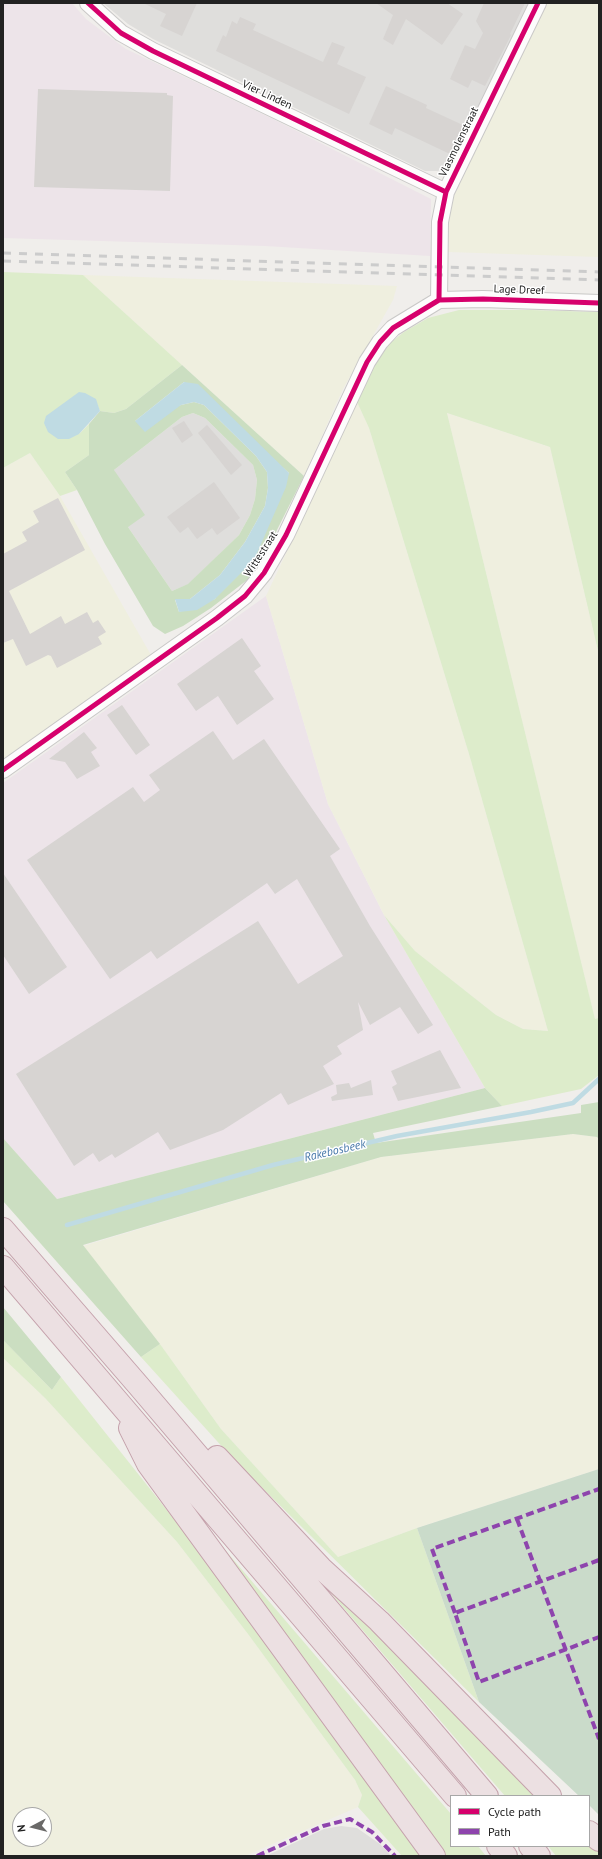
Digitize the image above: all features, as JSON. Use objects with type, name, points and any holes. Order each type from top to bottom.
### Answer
[{"type":"highway","points":[[3,1229],[138,1385],[486,1795]]},
{"type":"highway","points":[[3,1267],[115,1396],[454,1795]]},
{"type":"highway","points":[[138,1385],[180,1418],[321,1568],[379,1621],[549,1795]]},
{"type":"highway","points":[[115,1396],[148,1464],[434,1856]]},
{"type":"highway","points":[[590,1833],[599,1840]]},
{"type":"highway","points":[[499,1847],[506,1856]]},
{"type":"highway","points":[[531,1847],[538,1856]]},
{"type":"street","name":"Vier Linden","points":[[88,3],[121,32],[153,51],[446,192]]},
{"type":"street","name":"Vlasmolenstraat","points":[[439,300],[440,222],[446,192],[538,3]]},
{"type":"street","name":"Lage Dreef","points":[[439,300],[483,299],[599,303]]},
{"type":"street","name":"Wittestraat","points":[[3,770],[217,618],[245,596],[264,573],[286,535],[367,362],[380,342],[398,324],[439,300]]},
{"type":"shaded area","points":[[3,3],[72,3],[86,19],[126,49],[273,119],[431,199],[430,256],[265,246],[3,238]]},
{"type":"shaded area","points":[[103,3],[534,3],[480,113],[449,166],[438,171],[425,171],[153,39],[128,24]]},
{"type":"shaded area","points":[[193,413],[205,418],[253,465],[257,480],[255,499],[250,515],[239,535],[189,584],[172,591],[128,527],[114,470],[182,417]]},
{"type":"shaded area","points":[[266,596],[328,804],[384,915],[485,1088],[57,1199],[3,1138],[3,783]]},
{"type":"shaded area","points":[[341,1826],[357,1828],[380,1844],[391,1856],[266,1856],[324,1829]]},
{"type":"green space","points":[[546,3],[599,3],[599,257],[448,252],[448,223],[452,200]]},
{"type":"green space","points":[[3,272],[83,275],[182,365],[126,409],[114,413],[100,411],[95,399],[79,434],[89,424],[89,455],[65,472],[77,490],[60,496],[30,453],[3,468]]},
{"type":"green space","points":[[83,275],[397,286],[393,300],[343,389],[304,476]]},
{"type":"green space","points":[[459,310],[599,312],[599,655],[550,447],[447,413],[595,1019],[599,1018],[599,1075],[581,1089],[502,1106],[485,1088],[384,915],[415,951],[496,1015],[523,1029],[548,1031],[469,754],[369,428],[357,402],[375,364],[386,346],[404,332],[428,318]]},
{"type":"green space","points":[[182,365],[304,476],[272,540],[251,577],[211,608],[183,626],[165,634],[153,626],[105,544],[77,490],[65,472],[89,455],[89,424],[100,411],[114,413],[126,409]],"holes":[[[184,382],[289,473],[215,599],[179,612],[175,600],[190,599],[220,575],[245,542],[265,506],[268,488],[267,472],[256,456],[204,405],[194,402],[181,405],[135,421]],[[193,413],[205,418],[253,465],[257,480],[255,499],[250,515],[239,535],[188,584],[172,591],[128,527],[145,515],[114,470],[182,417]]]},
{"type":"green space","points":[[357,402],[369,428],[469,754],[548,1031],[523,1029],[496,1015],[415,951],[384,915],[328,804],[266,596]]},
{"type":"green space","points":[[447,413],[550,447],[599,655],[599,1018],[595,1020]]},
{"type":"green space","points":[[30,453],[60,496],[151,655],[3,760],[3,468]]},
{"type":"green space","points":[[485,1088],[502,1106],[373,1133],[376,1143],[581,1113],[581,1105],[599,1102],[599,1139],[597,1137],[573,1134],[381,1157],[83,1245],[160,1344],[141,1357],[3,1201],[3,1138],[57,1199]]},
{"type":"green space","points":[[573,1134],[597,1137],[599,1139],[599,1469],[417,1528],[338,1557],[221,1429],[160,1344],[83,1246],[381,1157]]},
{"type":"green space","points":[[3,1307],[61,1377],[52,1390],[3,1340]]},
{"type":"green space","points":[[3,1340],[52,1390],[61,1377],[205,1558],[424,1856],[402,1856],[358,1807],[362,1795],[355,1780],[248,1634],[177,1542],[45,1398],[3,1358]]},
{"type":"green space","points":[[160,1344],[221,1429],[338,1557],[417,1528],[479,1702],[235,1461],[141,1357]]},
{"type":"green space","points":[[3,1358],[45,1398],[177,1542],[248,1634],[355,1780],[362,1795],[358,1807],[245,1856],[3,1856]]},
{"type":"green space","points":[[599,1469],[599,1815],[590,1806],[590,1795],[578,1795],[479,1702],[417,1528]]},
{"type":"green space","points":[[208,1530],[450,1813],[450,1847],[479,1847],[486,1856],[442,1856]]},
{"type":"green space","points":[[287,1542],[539,1795],[504,1795]]},
{"type":"green space","points":[[590,1846],[599,1850],[599,1856],[556,1856],[549,1847]]},
{"type":"water","points":[[184,382],[198,384],[289,473],[286,487],[254,560],[215,599],[197,610],[179,612],[175,599],[190,599],[220,575],[245,542],[265,506],[268,488],[267,472],[256,456],[204,405],[194,402],[181,405],[145,432],[135,421]]},
{"type":"water","points":[[79,392],[85,393],[96,399],[100,411],[79,434],[69,439],[58,439],[48,432],[44,423],[46,416]]},
{"type":"building","points":[[143,3],[197,3],[182,36],[160,26],[166,14]]},
{"type":"building","points":[[376,3],[447,3],[463,14],[442,45],[406,19],[393,45],[383,39],[393,15]]},
{"type":"building","points":[[484,3],[525,3],[510,34],[511,35],[485,86],[472,80],[468,88],[450,79],[465,45],[475,49],[483,33],[476,21]]},
{"type":"building","points":[[240,17],[256,24],[253,30],[323,62],[332,42],[345,47],[337,64],[366,77],[349,114],[216,51],[223,35],[226,37],[232,21],[237,24]]},
{"type":"building","points":[[386,86],[427,105],[426,108],[465,126],[452,155],[395,128],[392,135],[369,124]]},
{"type":"building","points":[[38,89],[167,93],[167,95],[173,96],[170,191],[34,187]]},
{"type":"building","points":[[184,421],[193,435],[182,443],[172,428]]},
{"type":"building","points":[[207,425],[242,465],[231,475],[198,433]]},
{"type":"building","points":[[214,482],[240,518],[217,535],[212,528],[197,539],[188,527],[180,533],[167,517]]},
{"type":"building","points":[[58,498],[85,550],[9,591],[30,634],[61,616],[65,624],[87,612],[93,623],[98,620],[106,632],[98,637],[102,644],[57,668],[51,656],[48,655],[26,666],[13,639],[3,643],[3,554],[27,541],[22,532],[39,522],[33,511]]},
{"type":"building","points":[[242,638],[261,666],[254,671],[274,699],[237,725],[218,696],[196,711],[177,684]]},
{"type":"building","points":[[122,705],[150,745],[136,755],[107,715]]},
{"type":"building","points":[[213,731],[233,760],[264,739],[340,849],[330,856],[370,926],[433,1025],[418,1034],[400,1007],[370,1025],[358,1002],[363,1030],[337,1046],[342,1054],[323,1066],[334,1084],[288,1105],[281,1093],[223,1130],[170,1150],[158,1132],[115,1158],[112,1154],[99,1162],[93,1153],[74,1166],[16,1074],[258,921],[298,984],[343,956],[297,879],[275,894],[267,883],[157,959],[151,951],[110,979],[27,860],[133,787],[144,802],[160,790],[149,775]]},
{"type":"building","points":[[84,732],[97,748],[91,752],[100,766],[77,779],[65,762],[49,759]]},
{"type":"building","points":[[3,873],[67,967],[29,994],[3,955]]},
{"type":"building","points":[[440,1050],[461,1088],[398,1101],[392,1087],[397,1084],[391,1071]]},
{"type":"building","points":[[371,1080],[373,1095],[332,1101],[331,1097],[337,1094],[336,1085],[349,1083],[351,1088]]},
{"type":"waterway","name":"Rakebosbeek","points":[[67,1225],[273,1165],[397,1136],[573,1103],[599,1079]]},
{"type":"railway","points":[[3,253],[599,272]]},
{"type":"railway","points":[[3,261],[599,280]]},
{"type":"marked path","points":[[455,1613],[432,1549],[599,1489]]},
{"type":"marked path","points":[[517,1519],[599,1739]]},
{"type":"marked path","points":[[599,1560],[455,1613],[479,1682],[599,1637]]},
{"type":"marked path","points":[[257,1856],[323,1826],[350,1819],[372,1832],[395,1856]]},
{"type":"cycle path","points":[[88,3],[121,33],[153,51],[446,192]]},
{"type":"cycle path","points":[[439,300],[440,222],[446,192],[538,3]]},
{"type":"cycle path","points":[[3,770],[217,618],[245,596],[264,573],[286,535],[367,362],[380,342],[393,328],[439,300],[483,299],[599,303]]}]
